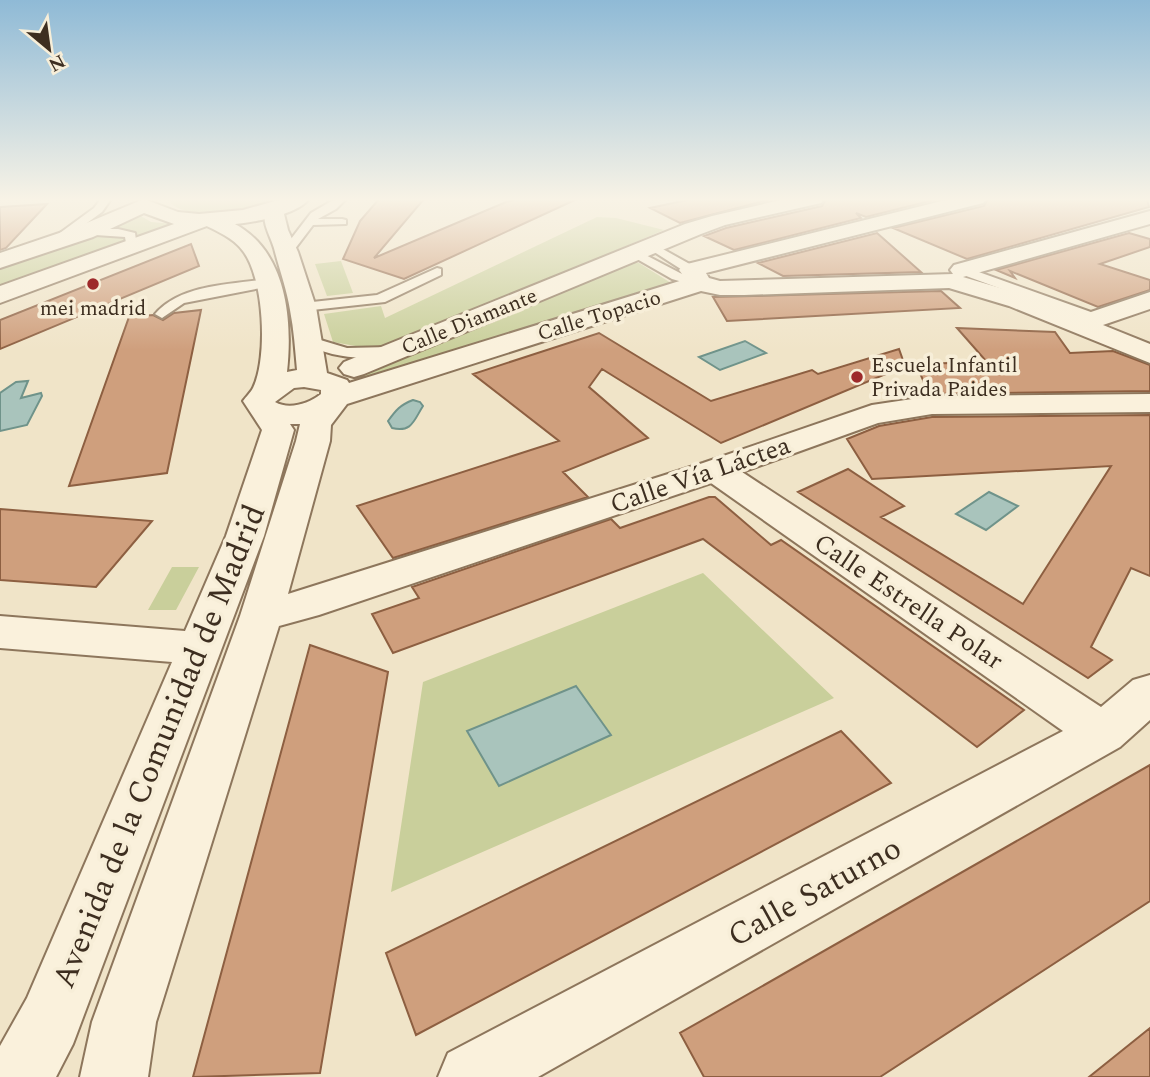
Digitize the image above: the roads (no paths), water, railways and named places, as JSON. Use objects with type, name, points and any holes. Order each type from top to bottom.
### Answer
[{"type":"street","points":[[0,261],[34,249]]},
{"type":"street","points":[[0,295],[125,249]]},
{"type":"street","name":"Avenida de la Comunidad de Madrid","points":[[20,1077],[50,1021],[201,648],[245,536],[275,443],[278,430],[268,400],[276,356],[267,283],[253,249]]},
{"type":"street","points":[[268,400],[287,416],[310,413],[325,390],[307,340],[303,307],[286,249]]},
{"type":"street","name":"Calle Diamante","points":[[325,390],[397,350],[642,249]]},
{"type":"street","points":[[696,277],[796,249]]},
{"type":"street","points":[[962,270],[1034,249]]},
{"type":"street","name":"Calle Topacio","points":[[325,390],[696,277],[720,288],[950,281],[1018,301],[1150,354]]},
{"type":"street","points":[[1097,319],[1150,300]]},
{"type":"street","name":"Avenida de la Comunidad de Madrid","points":[[114,1077],[124,1022],[261,616],[313,441],[325,390]]},
{"type":"street","name":"Calle Vía Láctea","points":[[261,616],[304,605],[715,470],[872,415],[932,405],[1150,403]]},
{"type":"street","name":"Calle Estrella Polar","points":[[715,470],[1104,733]]},
{"type":"street","points":[[0,632],[201,648]]},
{"type":"street","name":"Calle Saturno","points":[[472,1077],[1104,733],[1150,693]]},
{"type":"lane","points":[[643,249],[677,276],[696,277]]},
{"type":"lane","points":[[643,249],[696,277]]},
{"type":"lane","points":[[962,270],[1097,319]]},
{"type":"lane","points":[[303,307],[380,299],[437,272]]},
{"type":"lane","points":[[163,314],[179,300],[203,293],[267,283]]},
{"type":"lane","points":[[307,340],[328,351],[366,354],[397,350]]},
{"type":"water","points":[[745,341],[766,353],[720,370],[699,357]]},
{"type":"water","points":[[28,381],[21,398],[41,393],[42,396],[27,425],[0,431],[0,393],[16,382]]},
{"type":"water","points":[[413,400],[423,406],[415,420],[404,429],[392,428],[388,421],[391,417],[401,406]]},
{"type":"water","points":[[989,492],[1018,506],[986,530],[956,514]]},
{"type":"water","points":[[576,686],[611,735],[499,786],[467,731]]},
{"type":"place","name":"mei madrid","points":[[93,284]]},
{"type":"place","name":"Escuela Infantil Privada Paides","points":[[857,377]]}]
